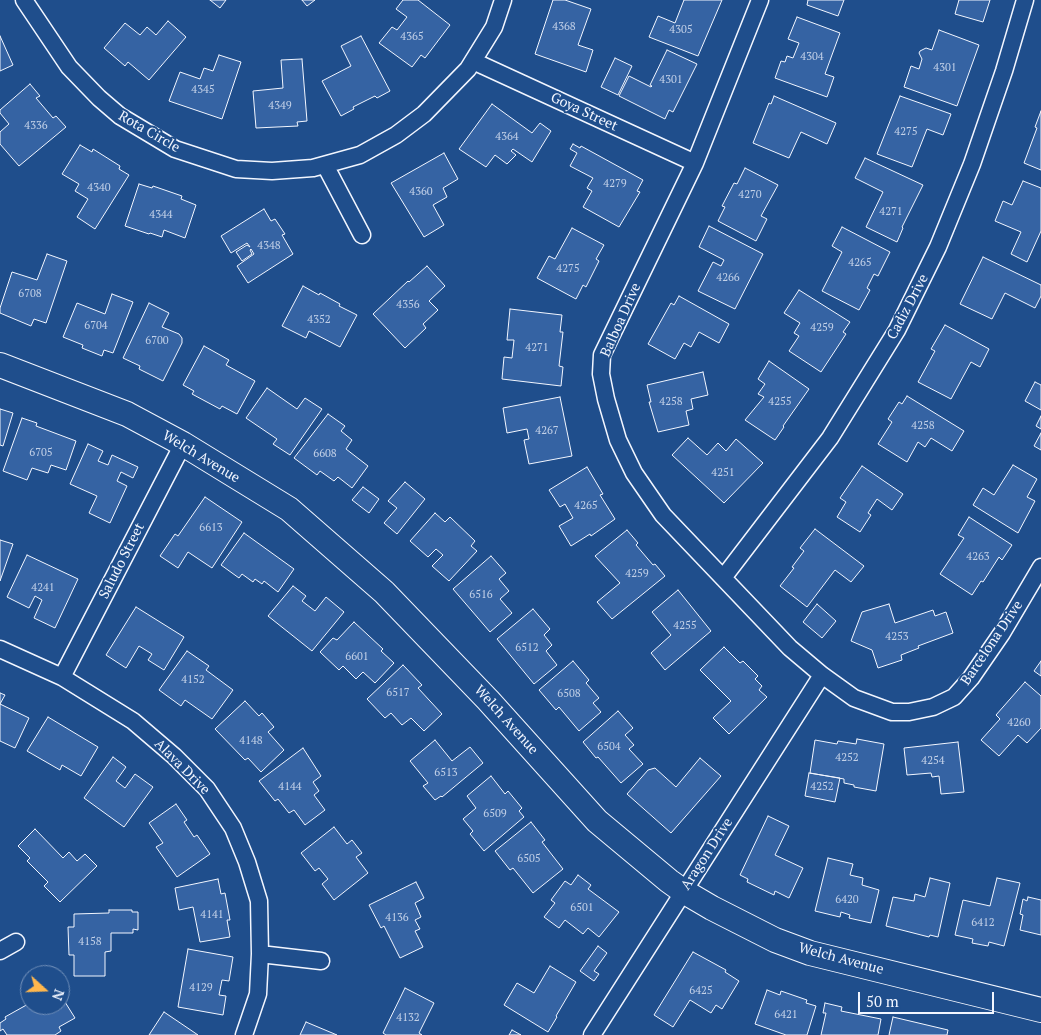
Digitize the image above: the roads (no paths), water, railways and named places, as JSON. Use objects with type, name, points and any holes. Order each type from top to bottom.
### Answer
[{"type":"street","name":"Rota Circle","points":[[24,0],[69,66],[99,98],[120,116],[175,149],[236,169],[272,171],[313,168],[360,155],[396,135],[424,114],[468,69],[494,27],[502,0]]},
{"type":"street","name":"Balboa Drive","points":[[760,0],[695,163],[602,355],[601,374],[618,440],[634,473],[662,515],[790,648],[822,675]]},
{"type":"street","name":"Cadiz Drive","points":[[723,578],[830,438],[897,330],[938,247],[972,164],[1004,71],[1024,0]]},
{"type":"street","name":"Goya Street","points":[[473,61],[695,163]]},
{"type":"street","points":[[325,165],[362,235]]},
{"type":"street","name":"Welch Avenue","points":[[0,365],[127,414],[183,444],[289,509],[384,592],[488,700],[597,821],[669,882],[683,891],[774,940],[810,953],[1041,1010]]},
{"type":"street","name":"Saludo Street","points":[[62,677],[183,444]]},
{"type":"street","name":"Barcelona Drive","points":[[822,675],[854,698],[892,712],[909,712],[933,707],[954,697],[971,678],[1002,633],[1041,567]]},
{"type":"street","name":"Alava Drive","points":[[0,649],[62,677],[133,721],[174,756],[207,789],[233,828],[247,862],[259,901],[260,954],[258,994],[244,1035]]},
{"type":"street","name":"Aragon Drive","points":[[592,1035],[822,675]]},
{"type":"street","points":[[0,951],[16,942]]},
{"type":"street","points":[[260,954],[321,961]]}]
